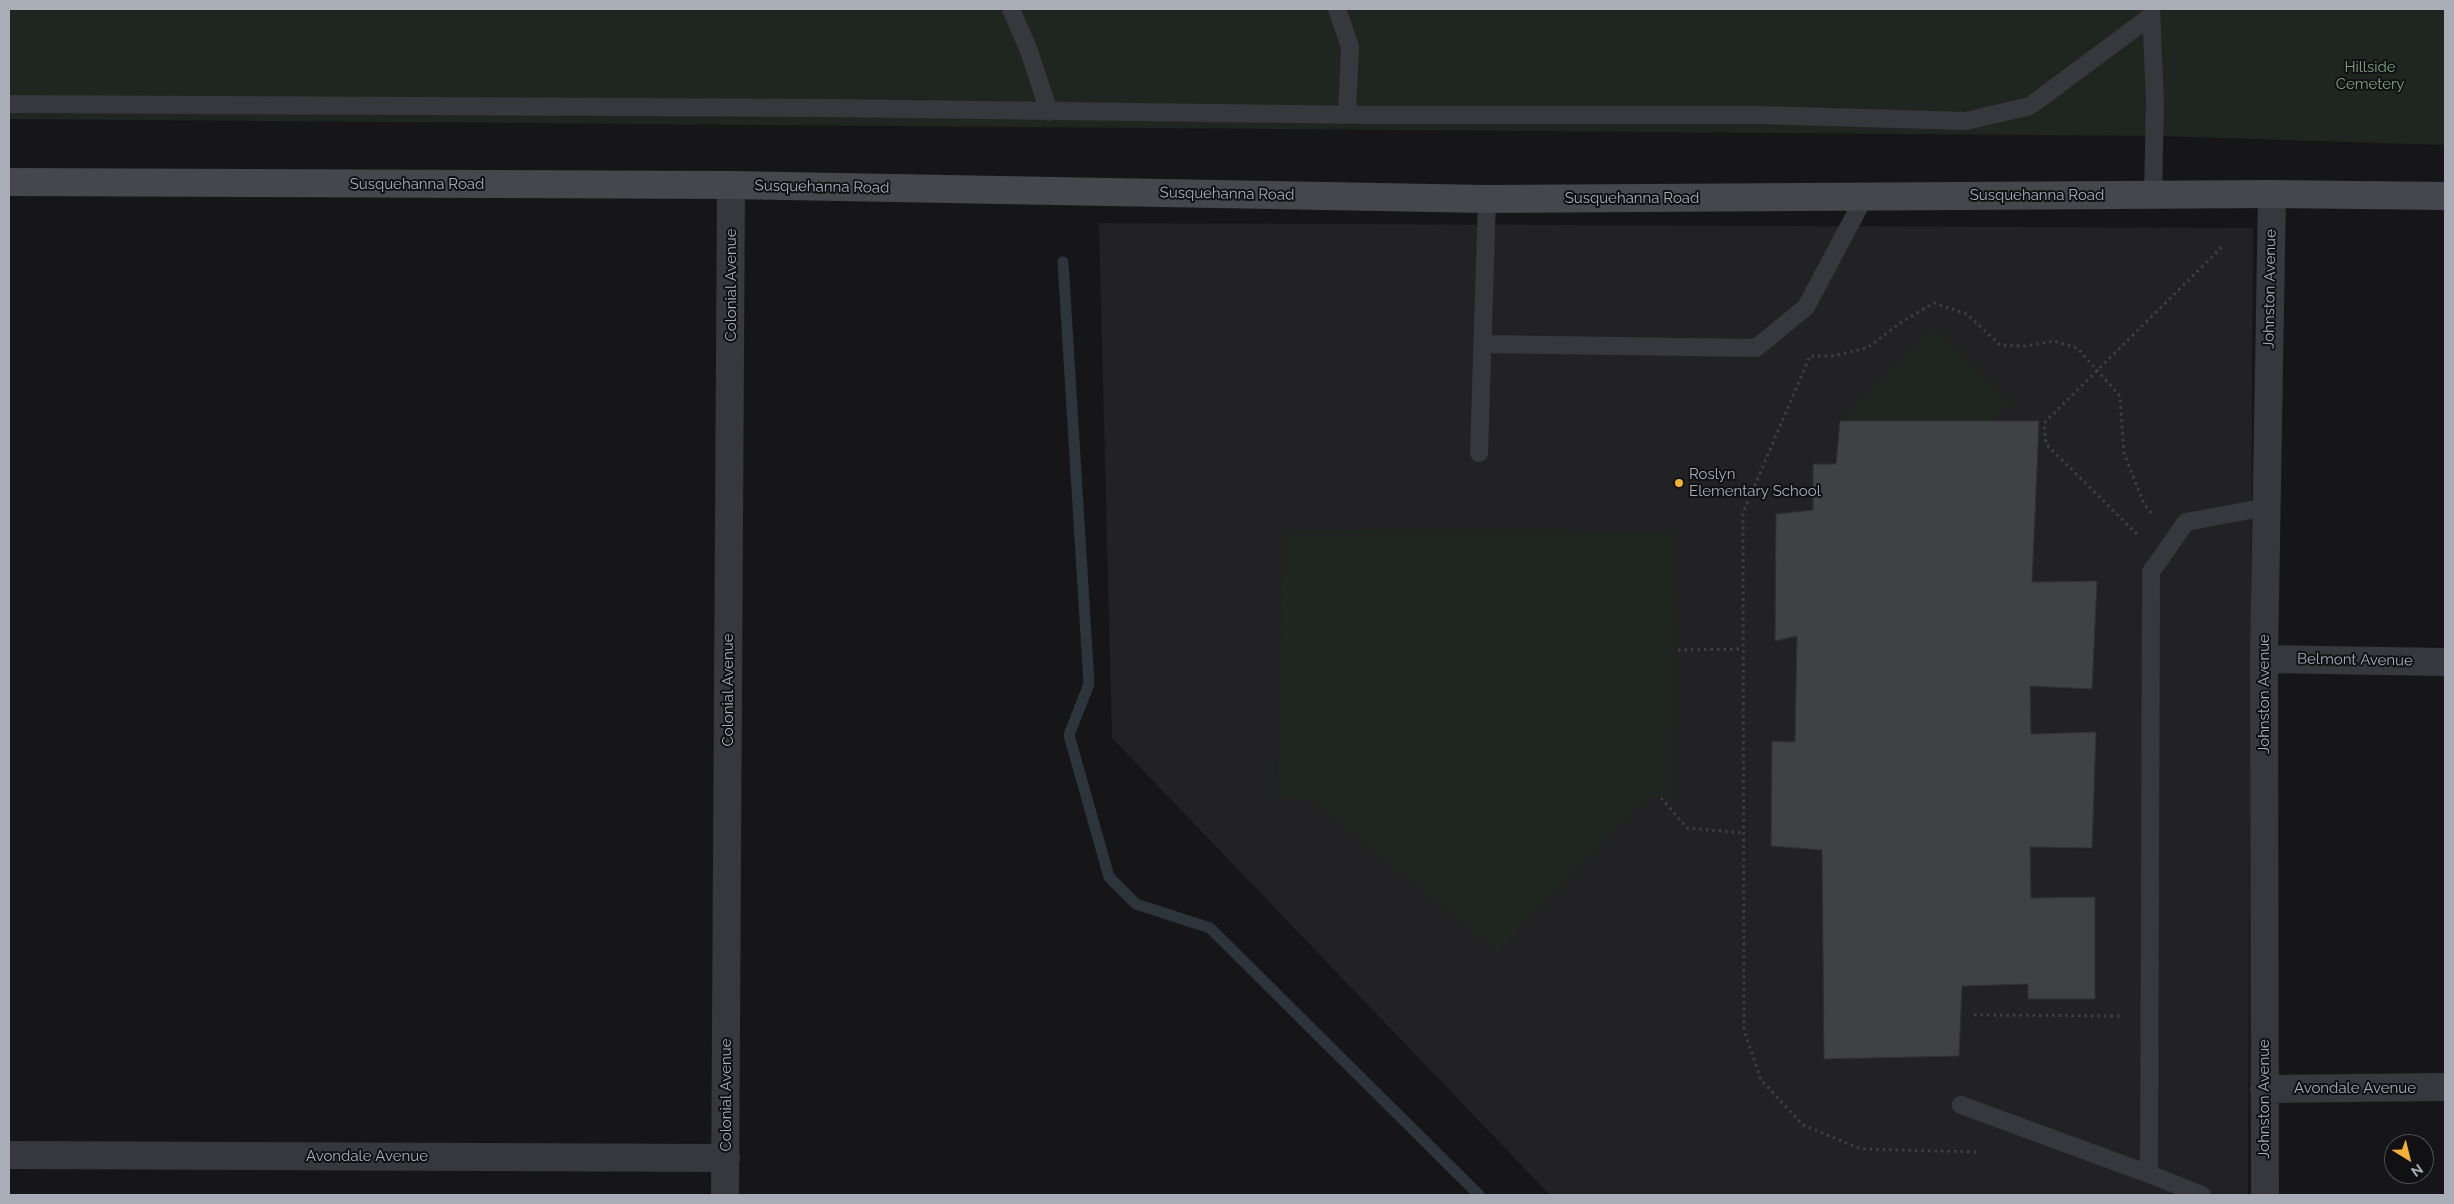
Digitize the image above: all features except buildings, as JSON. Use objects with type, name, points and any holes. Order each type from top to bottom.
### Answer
[{"type":"main road","name":"Susquehanna Road","points":[[9,182],[731,185],[1486,199],[2153,194],[2445,196]]},
{"type":"street","name":"Colonial Avenue","points":[[726,1195],[731,185]]},
{"type":"street","name":"Johnston Avenue","points":[[2265,1195],[2264,659],[2272,194]]},
{"type":"street","name":"Belmont Avenue","points":[[2264,659],[2445,662]]},
{"type":"street","name":"Avondale Avenue","points":[[2264,1089],[2445,1087]]},
{"type":"street","name":"Avondale Avenue","points":[[9,1155],[726,1158]]},
{"type":"lane","points":[[1011,9],[1029,51],[1048,112]]},
{"type":"lane","points":[[1337,9],[1350,47],[1347,115]]},
{"type":"lane","points":[[9,104],[826,108],[1347,115],[1760,115],[1966,121],[2030,106],[2151,12]]},
{"type":"lane","points":[[2151,12],[2156,102],[2153,194]]},
{"type":"lane","points":[[1482,344],[1756,348],[1806,308],[1866,196]]},
{"type":"lane","points":[[1479,453],[1486,199]]},
{"type":"lane","points":[[2148,1174],[2151,572],[2186,522],[2267,507]]},
{"type":"lane","points":[[1961,1105],[2202,1195]]},
{"type":"path","points":[[2137,534],[2046,444],[2044,424],[2222,248]]},
{"type":"path","points":[[1976,1152],[1861,1149],[1803,1125],[1761,1080],[1744,1030],[1743,513],[1810,356],[1832,356],[1867,348],[1903,320],[1934,303],[1967,314],[2000,345],[2025,346],[2054,341],[2077,348],[2120,396],[2124,453],[2144,504],[2152,514]]},
{"type":"path","points":[[1678,650],[1743,649]]},
{"type":"path","points":[[1661,798],[1687,828],[1743,833]]},
{"type":"path","points":[[1974,1015],[2120,1016]]},
{"type":"shaded area","name":"Roslyn Elementary School","points":[[1099,223],[2253,228],[2248,1195],[1550,1195],[1112,738]]},
{"type":"green space","name":"Hillside Cemetery","points":[[9,9],[2445,9],[2445,145],[2159,136],[9,119]]},
{"type":"green space","points":[[1934,326],[2010,402],[1994,421],[1840,421]]},
{"type":"green space","points":[[1283,530],[1677,532],[1676,799],[1646,798],[1498,953],[1308,799],[1277,799]]},
{"type":"waterway","points":[[1063,262],[1089,684],[1069,735],[1109,877],[1136,904],[1210,928],[1479,1195]]},
{"type":"place","name":"Roslyn Elementary School","points":[[1679,483]]}]
